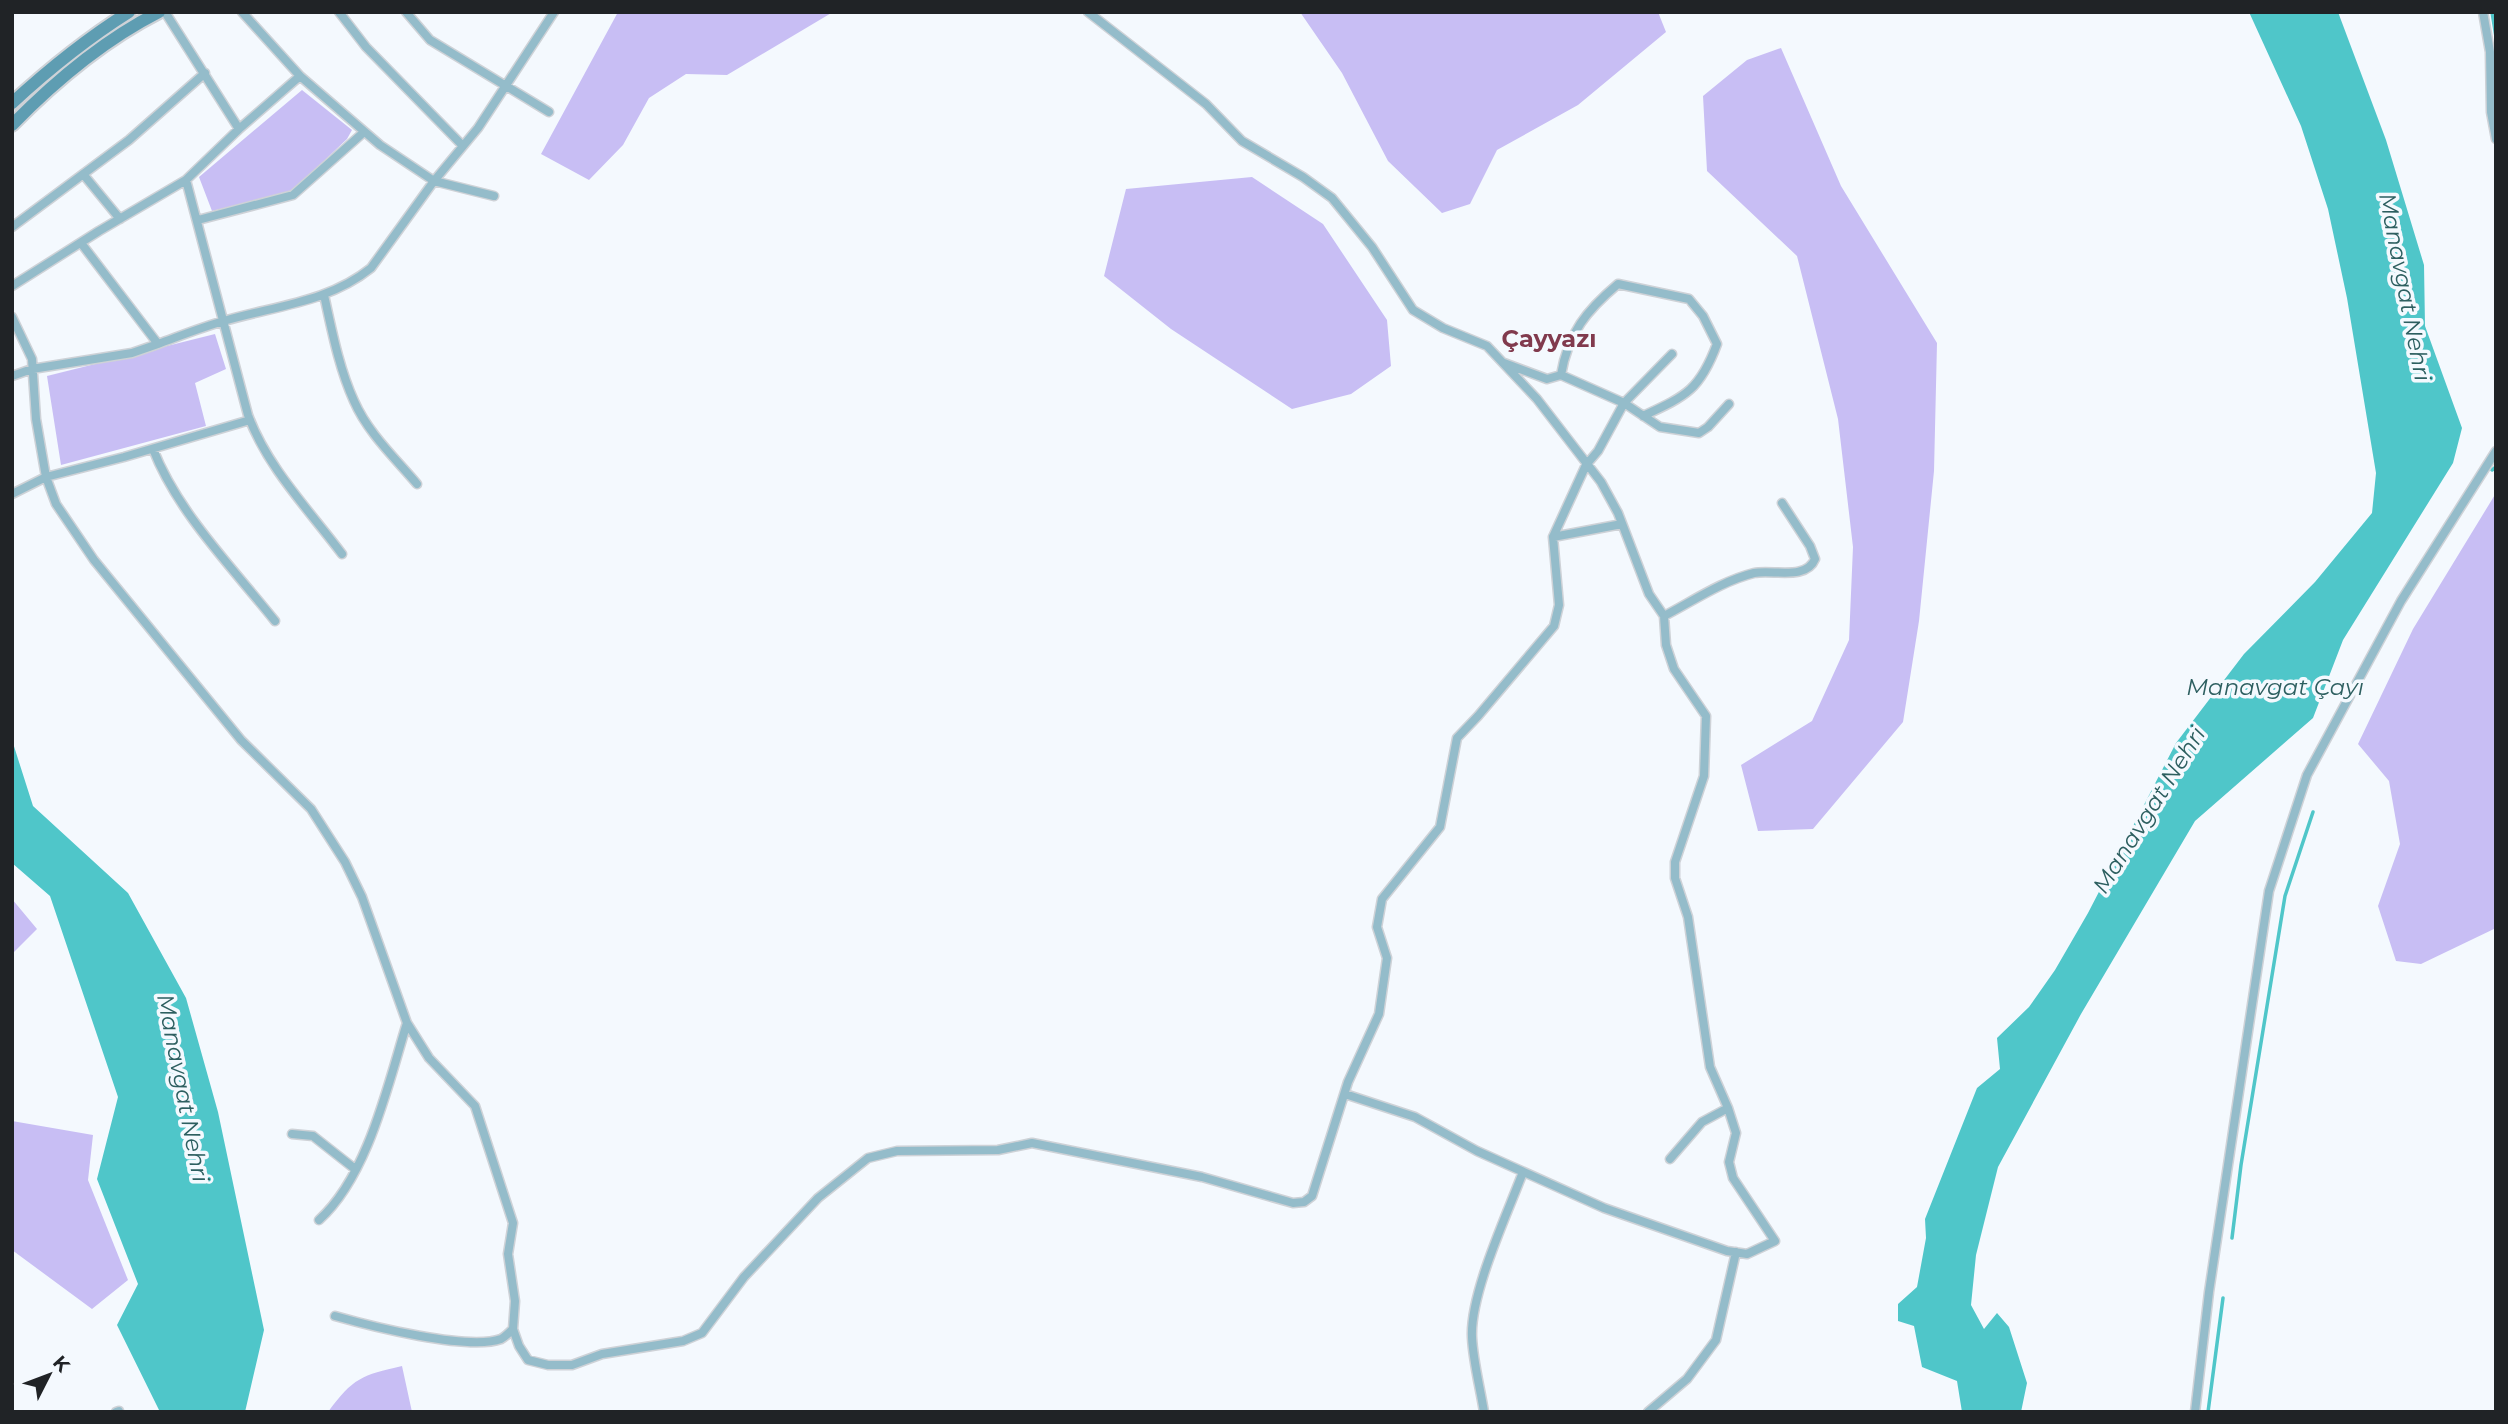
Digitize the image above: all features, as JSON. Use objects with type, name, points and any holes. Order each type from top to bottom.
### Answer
[{"type":"street","points":[[12,103],[86,39],[129,12]]},
{"type":"street","points":[[12,125],[61,78],[100,48],[159,12]]},
{"type":"street","points":[[165,12],[239,129]]},
{"type":"street","points":[[242,12],[300,76],[364,132],[434,181],[494,197]]},
{"type":"street","points":[[339,12],[366,47],[463,145]]},
{"type":"street","points":[[406,12],[430,40],[549,112]]},
{"type":"street","points":[[1088,12],[1206,104],[1242,141],[1303,177],[1332,198],[1372,247],[1413,310],[1443,328],[1487,345],[1537,399],[1601,482],[1622,524],[1649,594],[1664,616],[1666,645],[1674,669],[1706,716],[1704,776],[1675,862],[1675,878],[1688,917],[1710,1067],[1736,1133],[1729,1162],[1733,1178],[1775,1241],[1746,1254],[1604,1208],[1477,1151],[1415,1117],[1345,1094]]},
{"type":"street","points":[[2483,12],[2490,52],[2491,112],[2496,139]]},
{"type":"street","points":[[12,376],[32,369],[120,356],[222,321],[324,295],[357,279],[371,268],[434,181],[478,128],[551,13]]},
{"type":"street","points":[[12,227],[129,140],[205,73]]},
{"type":"street","points":[[12,286],[186,180],[300,76]]},
{"type":"street","points":[[198,220],[293,195],[364,132]]},
{"type":"street","points":[[83,174],[120,219]]},
{"type":"street","points":[[186,180],[222,321],[257,437],[268,456],[342,554]]},
{"type":"street","points":[[81,243],[158,344]]},
{"type":"street","points":[[1561,375],[1570,345],[1583,318],[1594,304],[1618,284],[1689,299],[1703,316],[1717,344],[1711,361],[1696,386],[1673,402],[1643,416]]},
{"type":"street","points":[[324,295],[336,348],[354,402],[371,430],[417,484]]},
{"type":"street","points":[[12,317],[32,359],[36,419],[46,477],[56,504],[94,560],[241,740],[311,809],[345,862],[362,897],[407,1023],[429,1058],[475,1106],[513,1223],[508,1254],[515,1301],[513,1329],[519,1346],[528,1360],[572,1365],[602,1354],[683,1341],[702,1333],[744,1277],[818,1198],[868,1158],[897,1152],[998,1150],[1032,1143],[1202,1177],[1293,1203],[1304,1202],[1312,1196],[1345,1094],[1379,1014],[1387,958],[1377,927],[1382,900],[1440,827],[1457,738],[1554,626],[1559,605],[1553,537],[1586,465],[1598,452],[1624,403],[1672,354]]},
{"type":"street","points":[[1501,362],[1547,379],[1561,375],[1624,403],[1660,427],[1699,433],[1729,404]]},
{"type":"street","points":[[12,494],[46,477],[250,420]]},
{"type":"street","points":[[153,449],[164,477],[182,505],[275,621]]},
{"type":"street","points":[[2195,1412],[2209,1292],[2269,891],[2307,775],[2401,601],[2496,451]]},
{"type":"street","points":[[1664,616],[1712,590],[1756,572],[1789,572],[1805,569],[1813,564],[1815,559],[1810,546],[1782,503]]},
{"type":"street","points":[[1553,537],[1622,524]]},
{"type":"street","points":[[319,1220],[331,1209],[355,1170],[407,1023]]},
{"type":"street","points":[[1670,1159],[1702,1122],[1728,1108]]},
{"type":"street","points":[[292,1134],[313,1136],[355,1170]]},
{"type":"street","points":[[1485,1412],[1472,1338],[1472,1317],[1488,1264],[1523,1172]]},
{"type":"street","points":[[1648,1412],[1687,1379],[1716,1340],[1736,1252]]},
{"type":"street","points":[[335,1316],[381,1328],[467,1342],[501,1339],[513,1329]]},
{"type":"shaded area","points":[[618,12],[833,12],[727,75],[686,74],[649,98],[623,145],[589,180],[541,154]]},
{"type":"shaded area","points":[[1300,12],[1658,12],[1666,32],[1578,105],[1497,150],[1470,204],[1442,213],[1388,161],[1342,73]]},
{"type":"shaded area","points":[[1781,48],[1841,186],[1937,343],[1934,471],[1919,621],[1903,722],[1813,829],[1758,831],[1741,765],[1812,721],[1849,640],[1853,547],[1838,419],[1797,256],[1707,171],[1703,96],[1747,60]]},
{"type":"shaded area","points":[[302,90],[352,130],[347,139],[291,192],[212,211],[199,177]]},
{"type":"shaded area","points":[[1252,177],[1323,224],[1387,320],[1391,366],[1351,394],[1292,409],[1171,329],[1104,276],[1126,189]]},
{"type":"shaded area","points":[[215,334],[226,369],[195,383],[206,426],[61,465],[47,376]]},
{"type":"shaded area","points":[[2496,493],[2496,928],[2421,964],[2396,961],[2378,906],[2400,844],[2389,781],[2358,744],[2413,629]]},
{"type":"shaded area","points":[[12,899],[37,929],[12,954]]},
{"type":"shaded area","points":[[12,1121],[93,1135],[88,1180],[128,1280],[92,1309],[12,1250]]},
{"type":"shaded area","points":[[402,1366],[412,1412],[328,1412],[344,1392],[359,1380]]},
{"type":"water","name":"Manavgat Çayı","points":[[2249,12],[2338,12],[2386,140],[2424,265],[2425,326],[2462,428],[2453,463],[2343,640],[2313,718],[2195,821],[2081,1014],[1998,1167],[1976,1255],[1971,1305],[1984,1329],[1997,1313],[2009,1327],[2027,1383],[2021,1412],[1962,1412],[1957,1381],[1922,1367],[1914,1326],[1898,1321],[1898,1304],[1917,1287],[1926,1238],[1925,1219],[1977,1088],[2000,1069],[1997,1038],[2029,1007],[2055,970],[2088,913],[2176,743],[2244,654],[2315,582],[2372,513],[2376,473],[2347,298],[2328,209],[2301,126]]},
{"type":"water","name":"Manavgat Nehri","points":[[12,740],[33,806],[128,893],[186,998],[218,1112],[264,1330],[245,1412],[160,1412],[117,1325],[138,1284],[97,1179],[118,1097],[50,896],[12,863]]},
{"type":"waterway","points":[[2492,12],[2496,37]]},
{"type":"waterway","points":[[2492,470],[2496,467]]},
{"type":"waterway","points":[[2232,1238],[2241,1165],[2285,896],[2313,812]]},
{"type":"waterway","points":[[2208,1412],[2223,1298]]},
{"type":"district","name":"Çayyazı","points":[[1549,338]]}]
